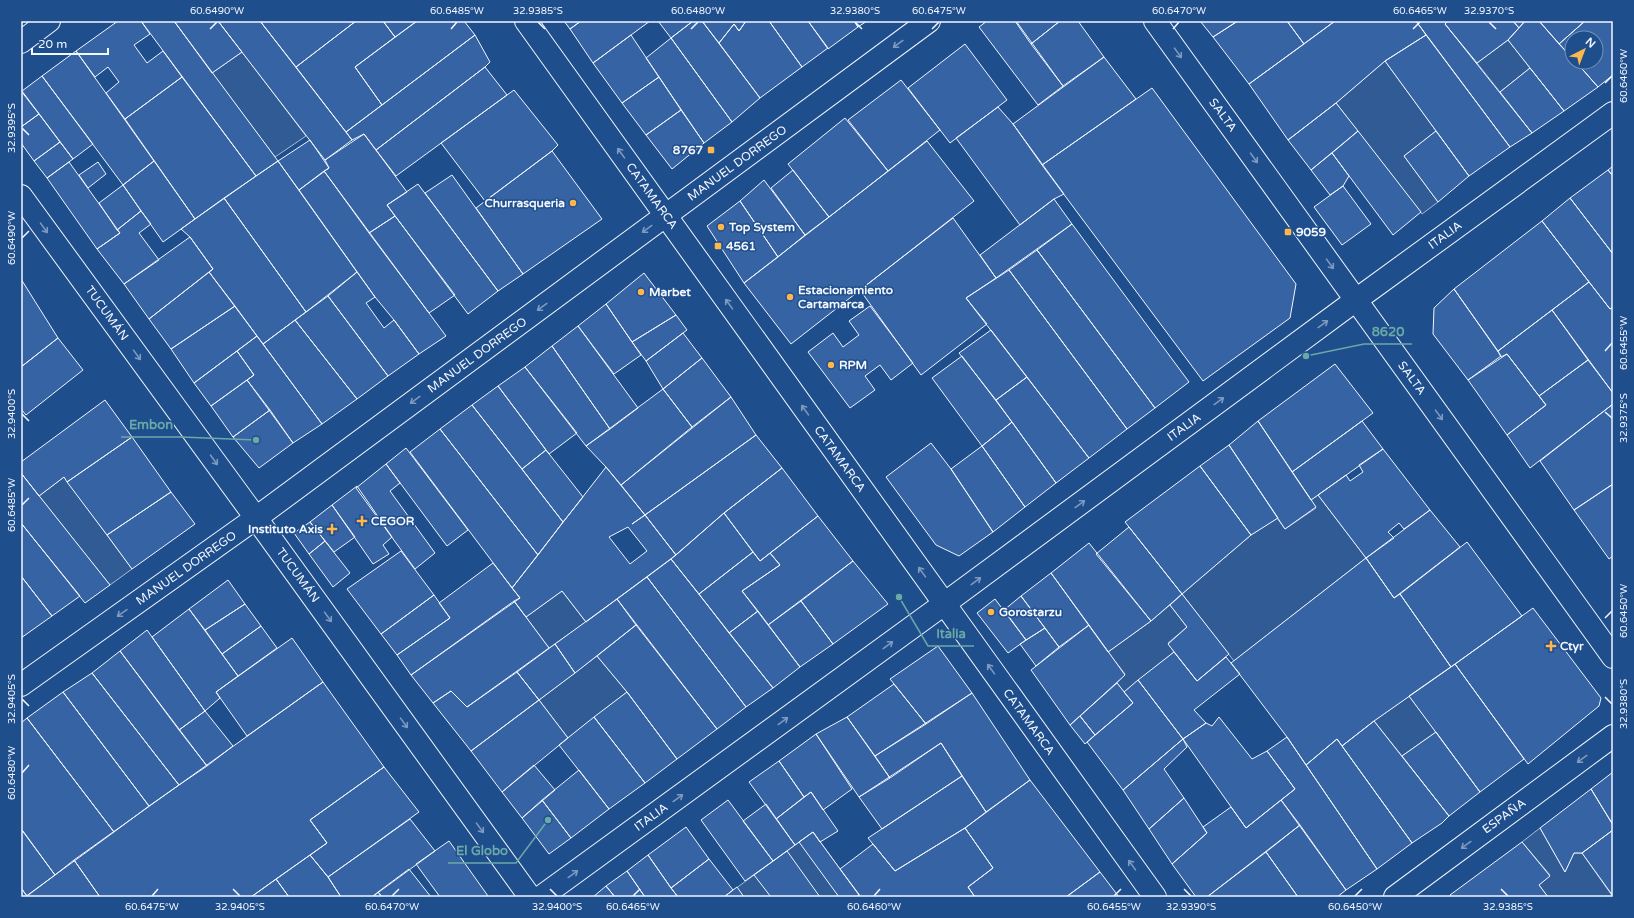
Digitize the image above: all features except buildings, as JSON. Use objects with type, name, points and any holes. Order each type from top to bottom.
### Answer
[{"type":"street","points":[[21,42],[49,21]]},
{"type":"street","name":"CATAMARCA","points":[[526,21],[1155,897]]},
{"type":"street","name":"MANUEL DORREGO","points":[[21,685],[256,518],[929,21]]},
{"type":"street","name":"SALTA","points":[[1155,21],[1613,657]]},
{"type":"street","name":"ITALIA","points":[[541,897],[944,604],[1356,300],[1613,113]]},
{"type":"street","name":"TUCUMÁN","points":[[21,196],[530,897]]},
{"type":"street","name":"ESPAÑA","points":[[1395,897],[1613,736]]},
{"type":"shaded area","points":[[1508,40],[1530,68],[1500,92],[1477,63]]},
{"type":"shaded area","points":[[242,52],[306,136],[275,157],[212,73]]},
{"type":"shaded area","points":[[1385,61],[1436,131],[1404,156],[1438,202],[1422,214],[1336,103]]},
{"type":"shaded area","points":[[64,477],[132,569],[110,585],[39,496]]},
{"type":"shaded area","points":[[1318,495],[1366,558],[1234,661],[1182,594],[1251,535],[1277,518],[1285,529],[1316,508],[1311,500]]},
{"type":"shaded area","points":[[562,591],[586,622],[549,648],[526,617]]},
{"type":"shaded area","points":[[1170,605],[1187,627],[1168,643],[1174,652],[1124,692],[1117,683],[1125,674],[1108,652],[1151,621]]},
{"type":"shaded area","points":[[597,656],[627,692],[568,738],[539,700]]},
{"type":"shaded area","points":[[1409,696],[1436,732],[1402,756],[1374,721]]},
{"type":"shaded area","points":[[1540,828],[1565,872],[1574,853],[1582,853],[1613,897],[1548,897],[1539,885],[1550,875],[1522,842]]},
{"type":"shaded area","points":[[813,832],[859,895],[856,897],[724,897]]},
{"type":"place","name":"8767","points":[[711,150]]},
{"type":"place","name":"Churrasqueria","points":[[573,203]]},
{"type":"place","name":"Top System","points":[[721,227]]},
{"type":"place","name":"9059","points":[[1288,232]]},
{"type":"place","name":"4561","points":[[718,246]]},
{"type":"place","name":"Marbet","points":[[641,292]]},
{"type":"place","name":"Estacionamiento Cartamarca","points":[[790,297]]},
{"type":"place","name":"8620","points":[[1306,356]]},
{"type":"place","name":"RPM","points":[[831,365]]},
{"type":"place","name":"Embon","points":[[256,440]]},
{"type":"place","name":"CEGOR","points":[[362,521]]},
{"type":"place","name":"Instituto Axis","points":[[332,529]]},
{"type":"place","name":"Italia","points":[[899,597]]},
{"type":"place","name":"Gorostarzu","points":[[991,612]]},
{"type":"place","name":"Ctyr","points":[[1551,646]]},
{"type":"place","name":"El Globo","points":[[548,820]]}]
